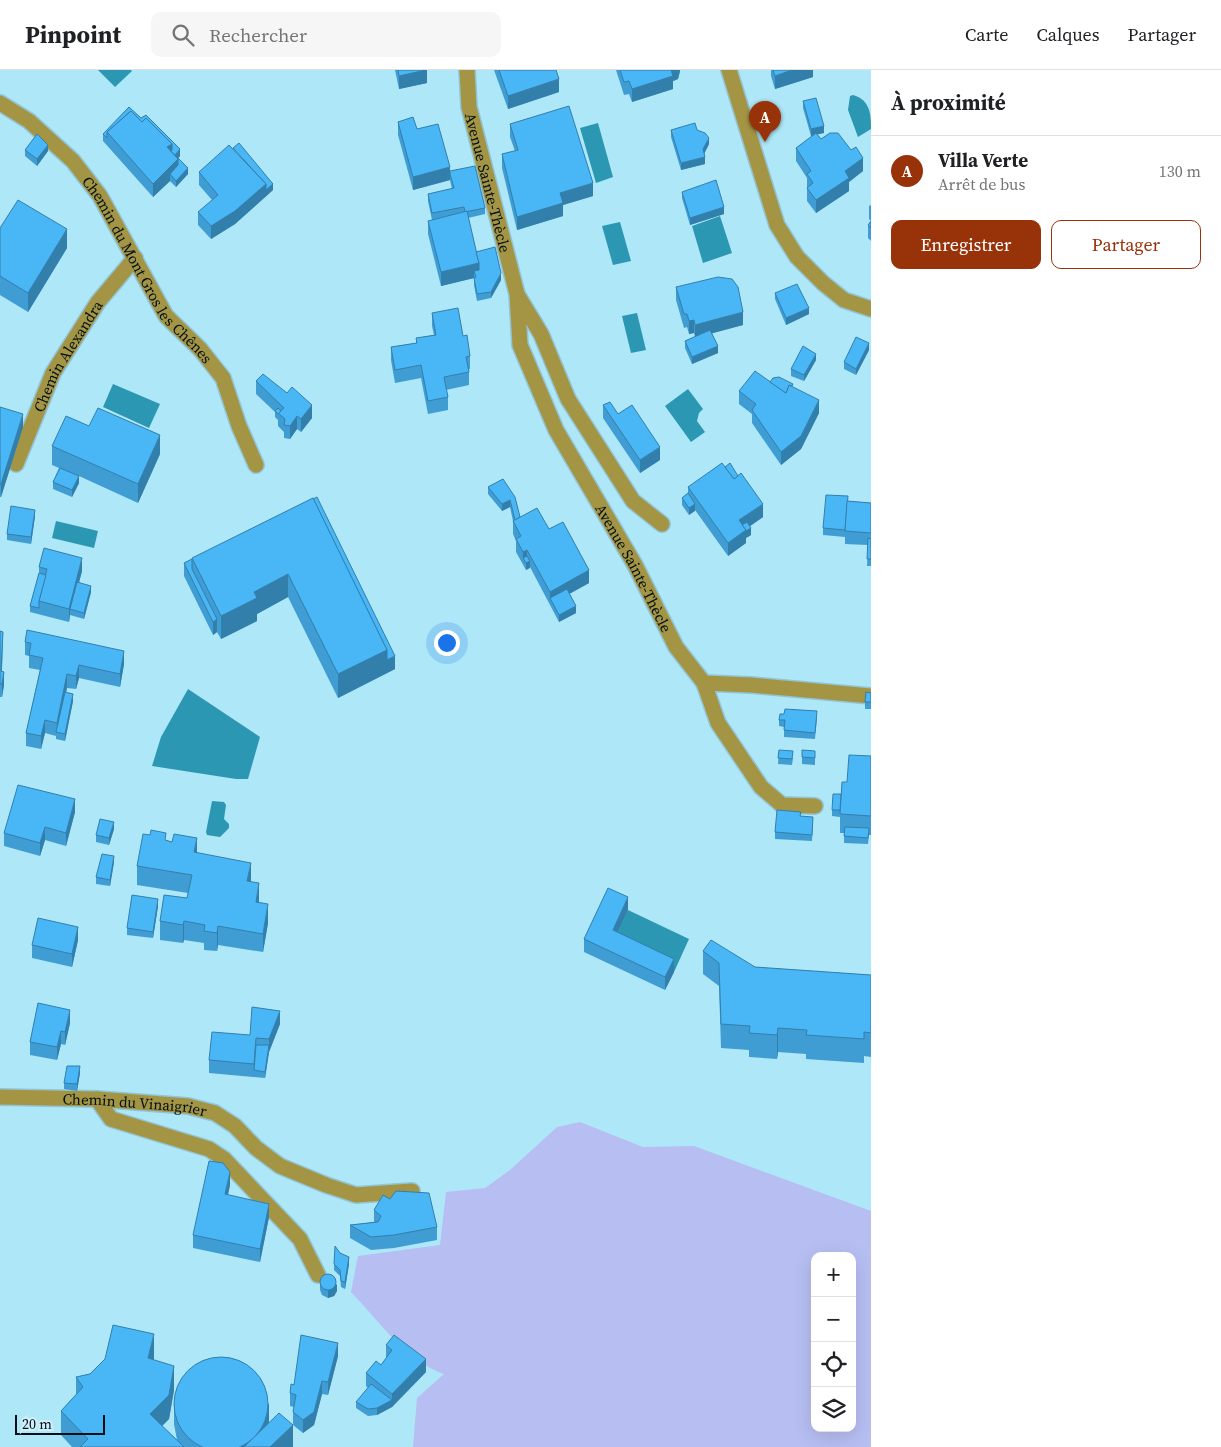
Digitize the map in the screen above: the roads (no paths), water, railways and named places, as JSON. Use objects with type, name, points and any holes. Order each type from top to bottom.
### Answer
[{"type":"street","name":"Avenue Sainte-Thècle","points":[[467,70],[469,107],[517,294],[520,345],[556,430],[635,565],[676,647],[704,683],[718,723],[761,787],[782,805],[815,806]]},
{"type":"street","points":[[728,70],[777,225],[797,257],[823,283],[844,300],[871,309]]},
{"type":"street","name":"Chemin du Mont Gros les Chênes","points":[[0,103],[29,121],[73,161],[100,196],[166,316],[200,349],[223,378],[239,426],[256,465]]},
{"type":"street","name":"Chemin Alexandra","points":[[16,464],[53,373],[98,302],[135,258]]},
{"type":"street","name":"Avenue Sainte-Thècle","points":[[517,294],[541,334],[568,399],[633,501],[662,524]]},
{"type":"street","points":[[704,683],[751,685],[871,696]]},
{"type":"street","name":"Chemin du Vinaigrier","points":[[0,1097],[97,1099],[188,1106],[215,1113],[235,1126],[256,1148],[280,1166],[356,1195],[412,1191]]},
{"type":"street","points":[[97,1099],[111,1119],[209,1149],[224,1159],[300,1239],[318,1275]]},
{"type":"place","name":"Villa Verte","points":[[765,142]]}]
